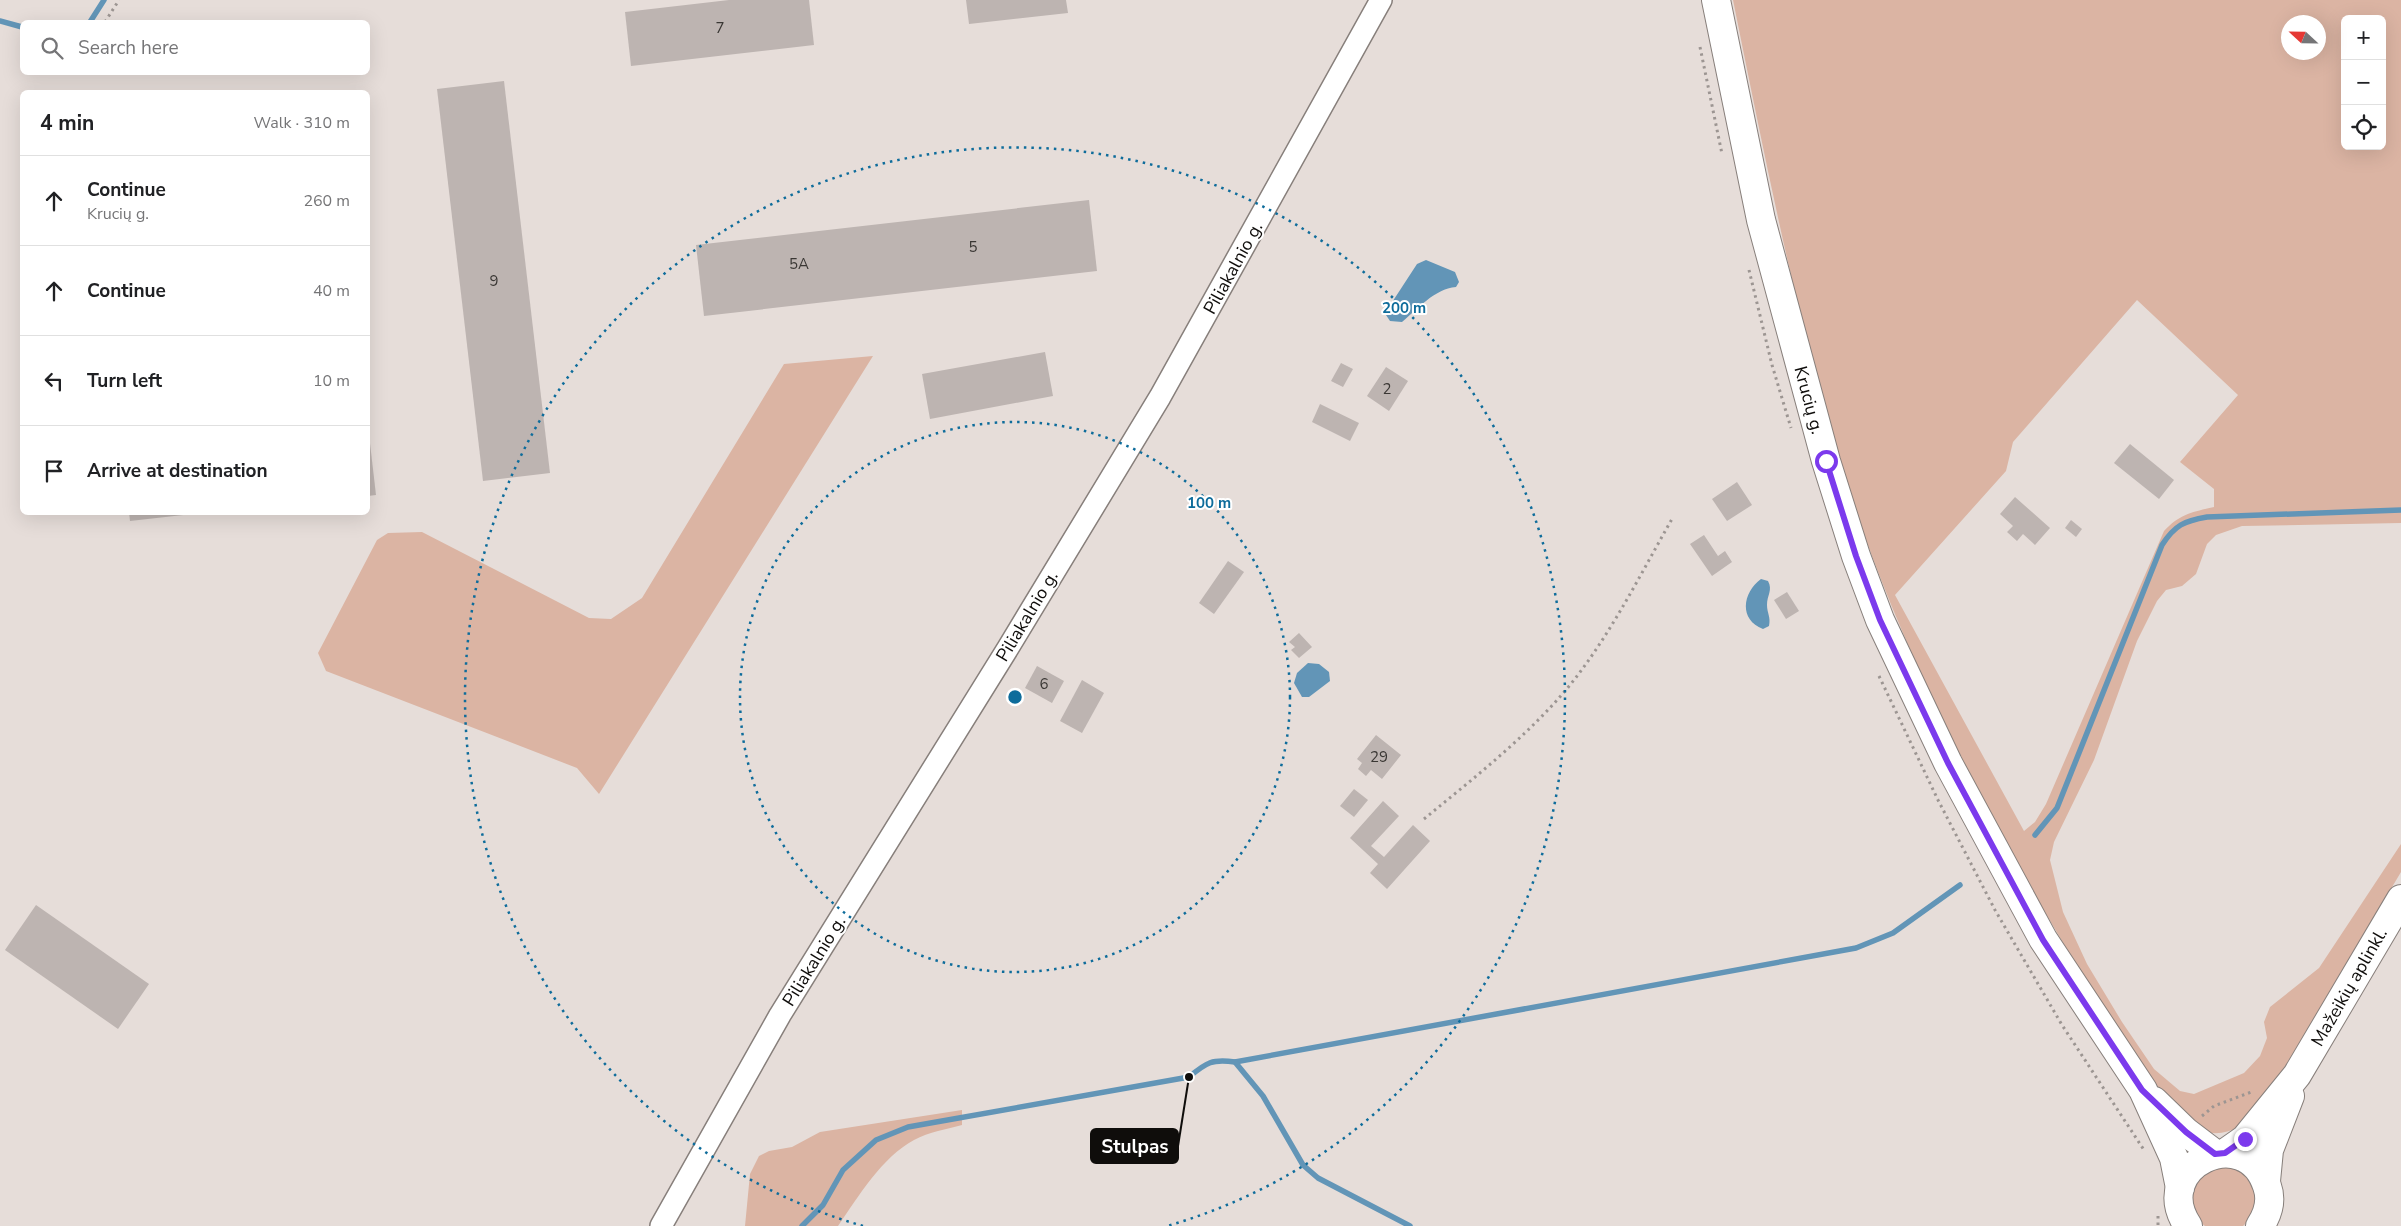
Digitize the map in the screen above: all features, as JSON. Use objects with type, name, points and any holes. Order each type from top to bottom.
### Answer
[{"type":"main road","name":"Krucių g.","points":[[1716,0],[1769,248],[1826,461],[1856,556],[1880,620],[1952,770],[2043,940],[2142,1090]]},
{"type":"main road","name":"Mažeikių aplinkl.","points":[[2297,1076],[2401,898]]},
{"type":"main road","points":[[2184,1223],[2178,1198],[2183,1178],[2196,1162],[2220,1154],[2245,1139],[2297,1076]]},
{"type":"main road","points":[[2265,1223],[2269,1199],[2266,1181],[2269,1150],[2297,1076]]},
{"type":"main road","points":[[2142,1090],[2186,1132],[2220,1154],[2250,1161],[2266,1181]]},
{"type":"main road","points":[[2142,1090],[2174,1158],[2180,1188]]},
{"type":"street","name":"Piliakalnio g.","points":[[661,1226],[780,1015],[1008,648],[1160,397],[1381,0]]},
{"type":"path","points":[[106,20],[119,0]]},
{"type":"path","points":[[1424,819],[1501,755],[1570,685],[1611,625],[1672,519]]},
{"type":"path","points":[[2186,1132],[2214,1106],[2251,1093],[2257,1088]]},
{"type":"shaded area","points":[[1733,0],[2401,0],[2401,523],[2242,526],[2216,535],[2207,544],[2196,574],[2182,586],[2166,590],[2157,601],[2137,641],[2094,760],[2054,842],[2050,860],[2063,912],[2087,964],[2122,1022],[2154,1069],[2180,1091],[2194,1094],[2244,1073],[2260,1056],[2267,1038],[2264,1022],[2270,1007],[2319,968],[2401,844],[2401,872],[2257,1114],[2239,1127],[2218,1133],[2202,1130],[2150,1078],[2118,1032],[2060,937],[1987,809],[1954,743],[1922,677],[1893,609],[1866,541],[1842,471],[1806,336],[1772,192]],"holes":[[[2137,300],[2238,395],[2180,462],[2214,489],[2214,507],[2187,514],[2175,521],[2164,531],[2046,804],[2035,822],[2024,831],[1895,595],[2006,471],[2013,442]]]},
{"type":"shaded area","points":[[873,356],[599,794],[577,768],[326,671],[318,653],[377,540],[388,533],[422,532],[589,618],[611,619],[642,598],[784,364]]},
{"type":"shaded area","points":[[962,1110],[962,1125],[920,1137],[902,1147],[891,1157],[871,1178],[838,1226],[745,1226],[750,1174],[759,1156],[769,1151],[792,1147],[820,1132]]},
{"type":"shaded area","points":[[2231,1166],[2248,1176],[2255,1188],[2256,1202],[2252,1216],[2243,1226],[2205,1226],[2199,1220],[2192,1204],[2192,1195],[2197,1179],[2203,1172],[2213,1167]]},
{"type":"water","points":[[1426,260],[1455,272],[1459,282],[1456,287],[1441,291],[1433,296],[1402,322],[1390,321],[1386,315],[1387,310],[1417,264]]},
{"type":"water","points":[[1761,579],[1768,581],[1770,587],[1767,601],[1769,626],[1763,629],[1755,625],[1750,619],[1746,606],[1750,591]]},
{"type":"water","points":[[1308,663],[1319,664],[1329,672],[1330,681],[1309,697],[1302,697],[1294,683],[1297,673]]},
{"type":"building","points":[[729,0],[809,0],[814,45],[631,66],[625,12]]},
{"type":"building","points":[[966,0],[1066,0],[1068,13],[969,24]]},
{"type":"building","points":[[504,81],[550,473],[483,481],[437,89]]},
{"type":"building","points":[[1089,200],[1097,271],[704,316],[696,245]]},
{"type":"building","points":[[1045,352],[1053,396],[930,419],[922,374]]},
{"type":"building","points":[[1341,363],[1353,369],[1343,387],[1331,381]]},
{"type":"building","points":[[1386,367],[1408,381],[1389,411],[1367,396]]},
{"type":"building","points":[[1320,404],[1359,423],[1350,441],[1312,422]]},
{"type":"building","points":[[370,443],[376,495],[370,496]]},
{"type":"building","points":[[2130,444],[2174,480],[2159,499],[2114,463]]},
{"type":"building","points":[[1737,482],[1752,505],[1727,521],[1712,499]]},
{"type":"building","points":[[2015,497],[2050,528],[2035,545],[2023,534],[2017,541],[2007,532],[2013,526],[2000,514]]},
{"type":"building","points":[[129,515],[183,515],[130,521]]},
{"type":"building","points":[[2071,520],[2082,529],[2076,537],[2065,528]]},
{"type":"building","points":[[1704,535],[1718,556],[1725,551],[1732,562],[1712,576],[1690,544]]},
{"type":"building","points":[[1228,561],[1244,572],[1214,614],[1199,603]]},
{"type":"building","points":[[1787,592],[1799,611],[1786,619],[1774,600]]},
{"type":"building","points":[[1299,633],[1312,647],[1299,658],[1291,650],[1295,647],[1289,642]]},
{"type":"building","points":[[1037,666],[1064,681],[1052,703],[1025,688]]},
{"type":"building","points":[[1082,680],[1104,693],[1082,733],[1060,721]]},
{"type":"building","points":[[1376,735],[1401,755],[1382,779],[1371,770],[1366,776],[1358,769],[1362,763],[1357,759]]},
{"type":"building","points":[[1354,789],[1368,800],[1354,817],[1340,806]]},
{"type":"building","points":[[1383,801],[1399,816],[1371,846],[1384,857],[1413,825],[1430,841],[1387,889],[1370,873],[1378,864],[1350,838]]},
{"type":"building","points":[[36,905],[149,984],[118,1029],[5,950]]},
{"type":"waterway","points":[[91,20],[104,0]]},
{"type":"waterway","points":[[0,21],[20,26]]},
{"type":"waterway","points":[[2035,835],[2057,808],[2162,545],[2176,528],[2186,522],[2207,517],[2401,510]]},
{"type":"waterway","points":[[1235,1062],[1856,948],[1893,933],[1960,885]]},
{"type":"waterway","points":[[802,1226],[823,1205],[843,1170],[876,1140],[908,1127],[1189,1077],[1205,1065],[1215,1061],[1235,1062],[1263,1096],[1303,1165],[1318,1178],[1410,1226]]},
{"type":"place","name":"Stulpas","points":[[1189,1077]]},
{"type":"route","points":[[1826,461],[1856,556],[1880,620],[1911,688],[1971,809],[2043,940],[2142,1090],[2186,1132],[2215,1154],[2225,1153],[2245,1139]]}]
